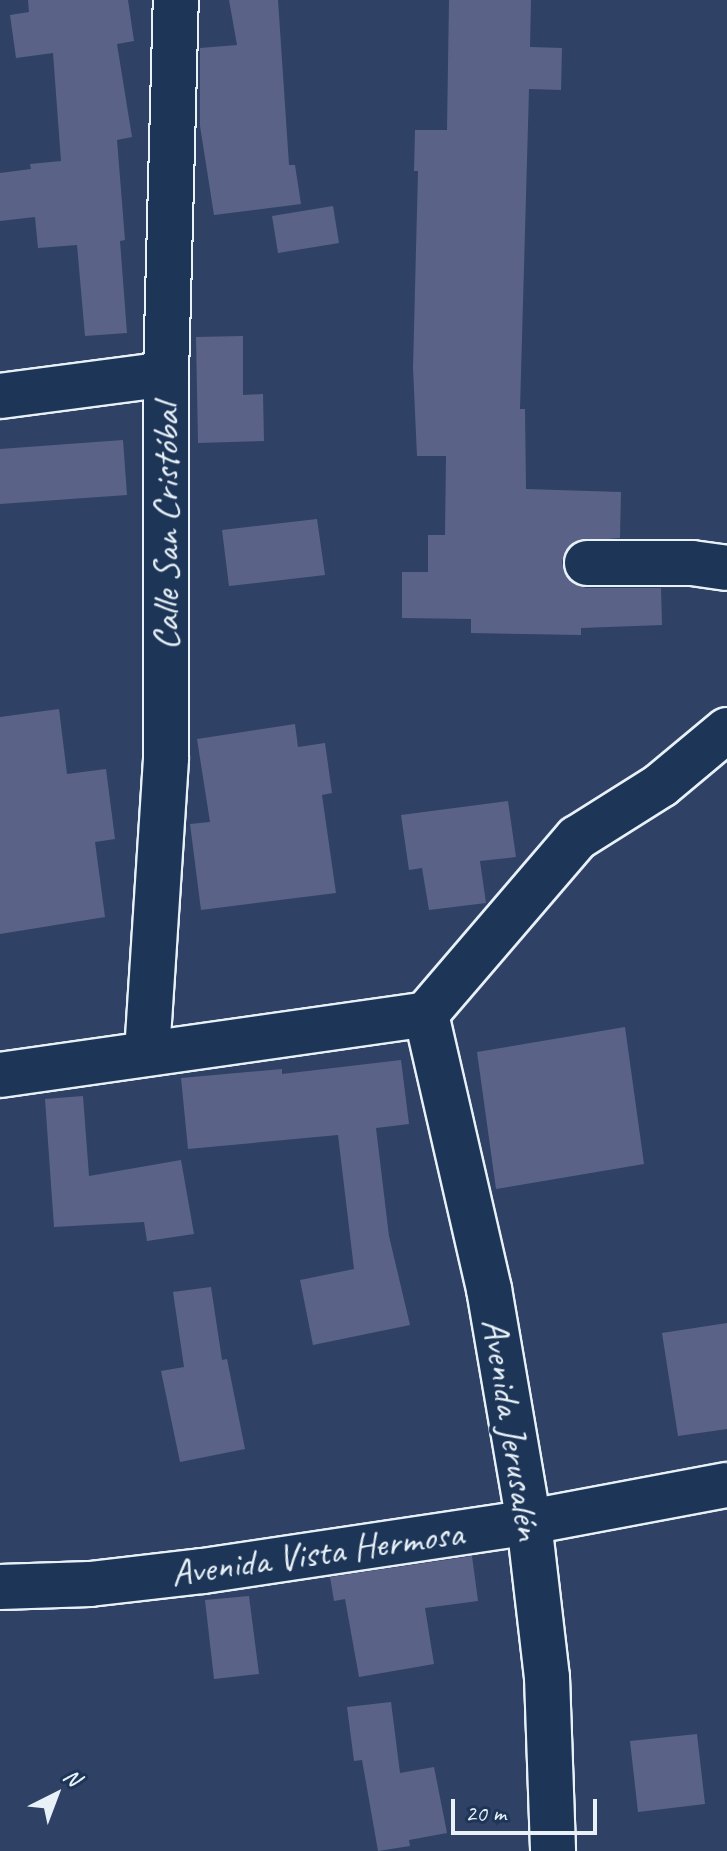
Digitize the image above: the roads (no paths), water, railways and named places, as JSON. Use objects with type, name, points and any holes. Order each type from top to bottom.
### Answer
[{"type":"street","name":"Calle San Cristóbal","points":[[147,1053],[166,758],[166,374],[176,0]]},
{"type":"street","points":[[0,396],[166,374]]},
{"type":"street","points":[[587,563],[692,563],[727,568]]},
{"type":"street","points":[[0,1075],[426,1014],[577,838],[661,785],[727,730]]},
{"type":"street","name":"Avenida Jerusalén","points":[[426,1014],[489,1289],[529,1522],[547,1677],[553,1851]]},
{"type":"street","name":"Avenida Vista Hermosa","points":[[0,1587],[90,1584],[189,1572],[529,1522],[727,1485]]}]
